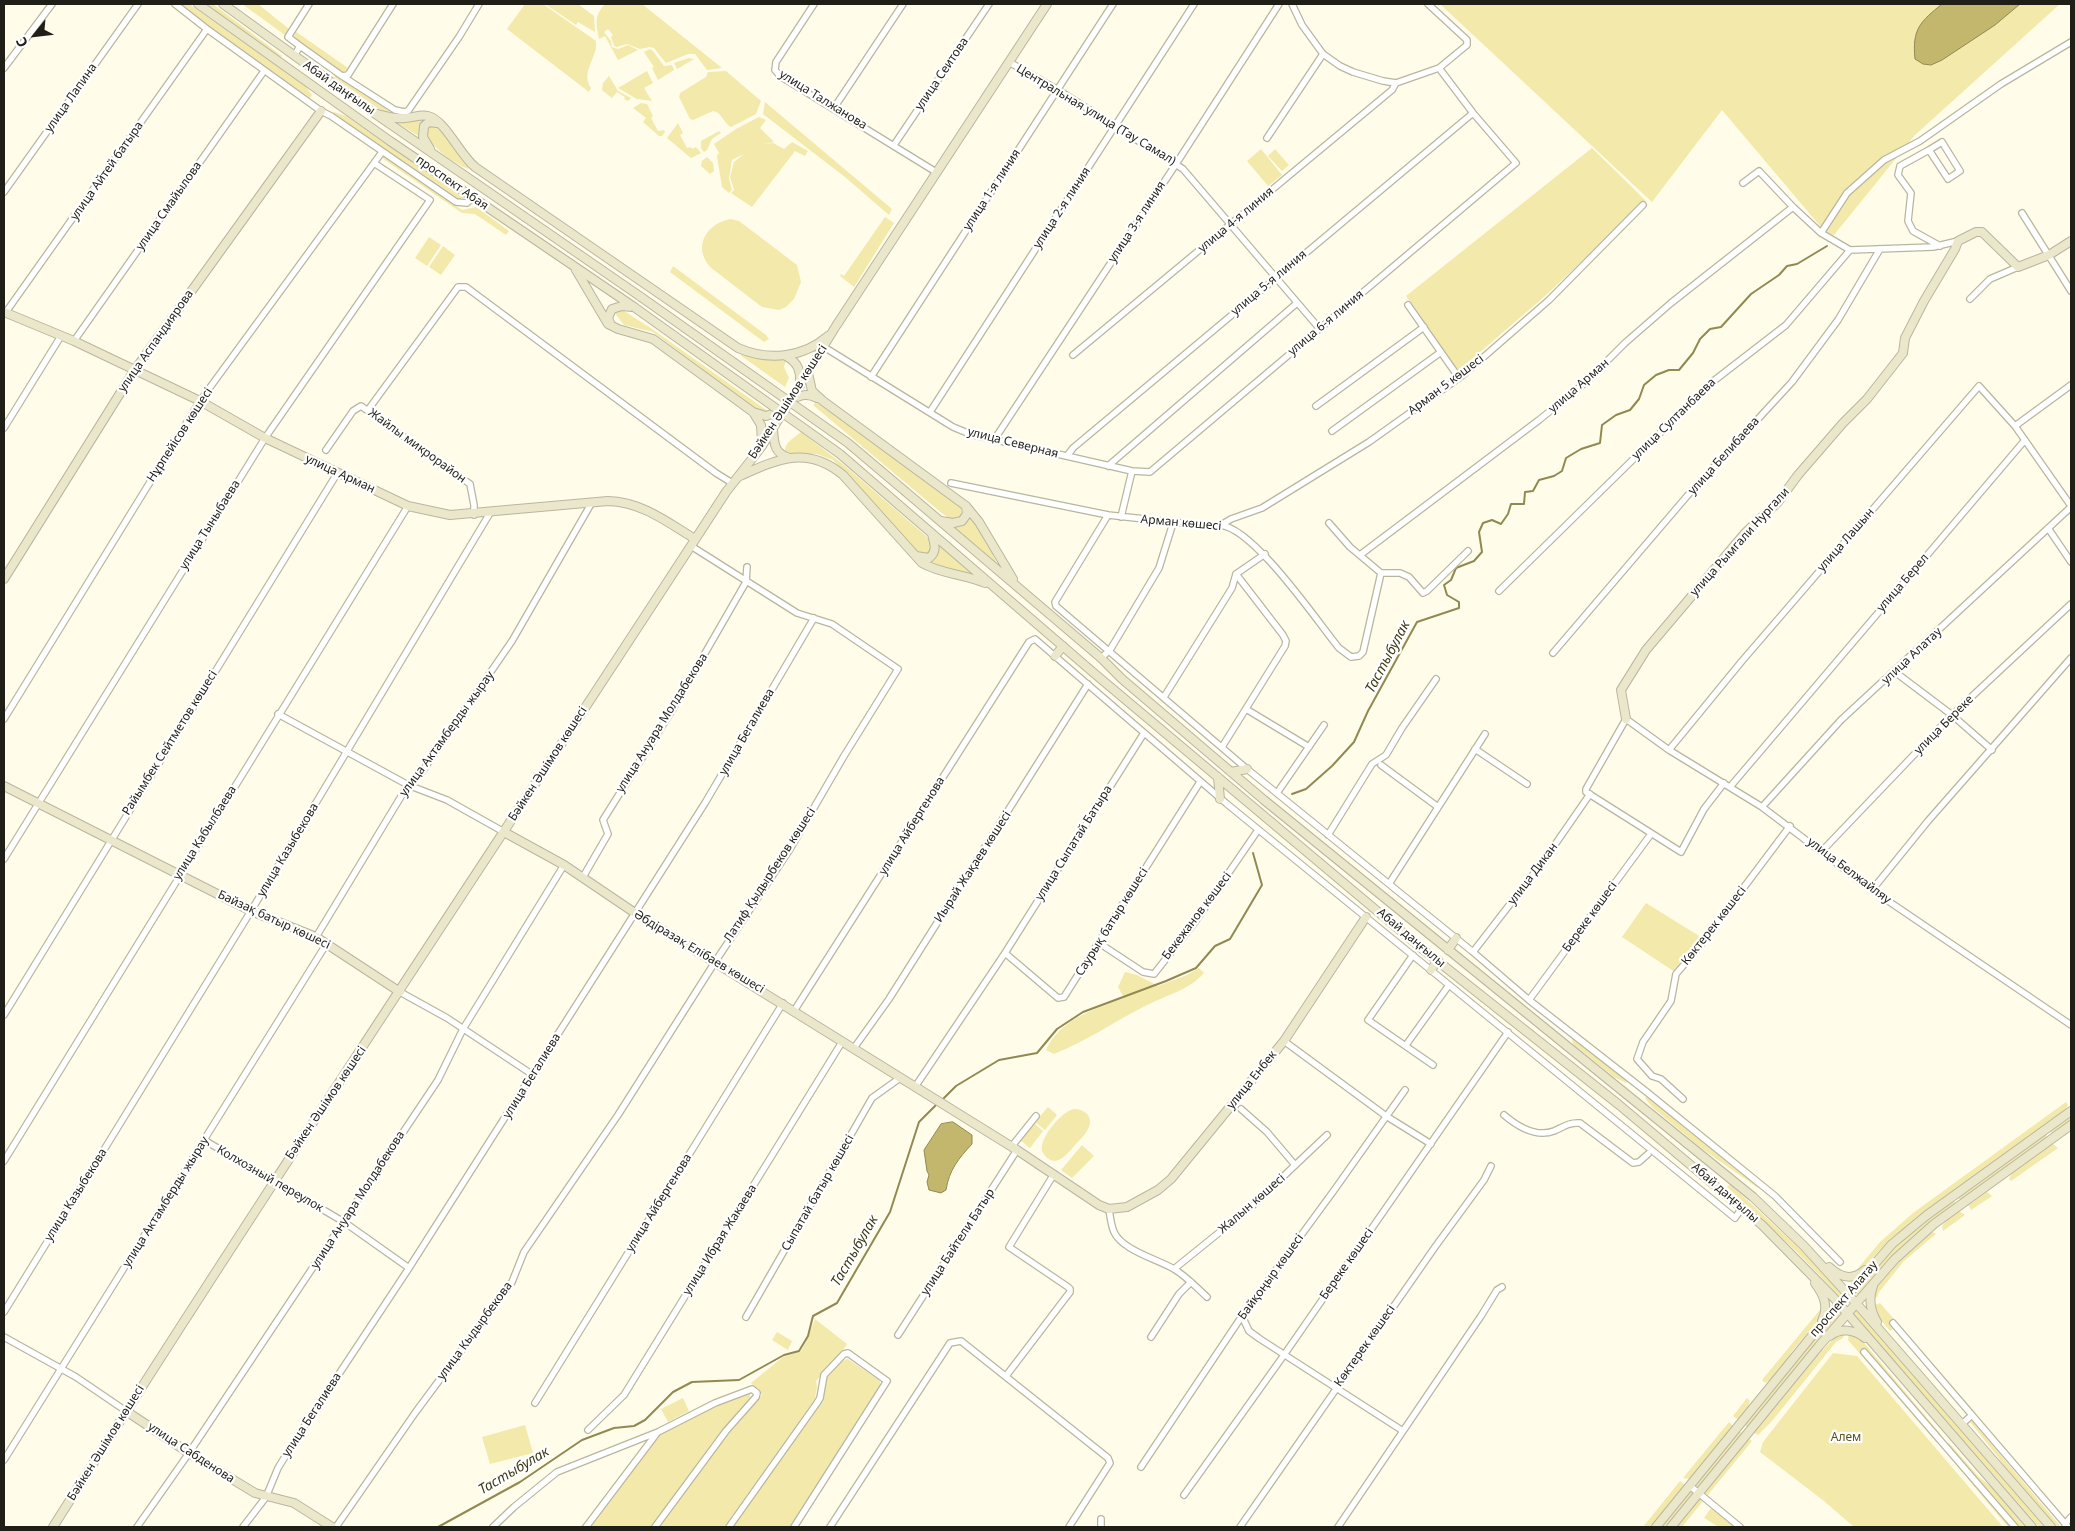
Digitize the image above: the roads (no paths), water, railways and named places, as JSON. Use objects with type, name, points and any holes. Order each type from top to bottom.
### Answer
[{"type":"main road","name":"Абай даңғылы","points":[[198,4],[390,141]]},
{"type":"main road","name":"Абай даңғылы","points":[[223,4],[374,113],[641,297],[848,443],[1020,590]]},
{"type":"main road","name":"Бәйкен Әшімов көшесі","points":[[52,1527],[274,1181],[400,992],[734,480],[762,446],[833,331],[1047,4]]},
{"type":"main road","name":"улица Аспандиярова","points":[[4,579],[134,371],[321,111]]},
{"type":"main road","points":[[374,113],[396,118],[426,115],[438,121],[468,161],[475,167],[738,348],[758,354],[786,356],[815,346],[833,331]]},
{"type":"main road","points":[[438,157],[425,141],[423,130],[424,126],[429,122],[442,125]]},
{"type":"main road","name":"проспект Абая","points":[[390,141],[634,307],[840,454],[932,534]]},
{"type":"main road","points":[[1958,240],[1976,232],[1982,232],[2018,267],[2049,254],[2071,241]]},
{"type":"main road","name":"улица Рымгали Нургали","points":[[1626,719],[1621,690],[1646,650],[1745,533],[1778,502],[1830,438],[1867,399],[1903,352],[1905,338],[1955,249],[1958,240]]},
{"type":"main road","points":[[572,264],[588,288],[604,318],[613,328],[654,339],[753,412],[766,416],[785,410]]},
{"type":"main road","points":[[613,328],[608,318],[612,310],[622,306],[634,307]]},
{"type":"main road","name":"улица Арман","points":[[5,312],[74,341],[200,402],[265,438],[408,506],[450,515],[474,515],[608,501],[626,502],[646,509],[693,542]]},
{"type":"main road","points":[[786,356],[797,364],[800,386]]},
{"type":"main road","points":[[808,373],[812,390],[823,402]]},
{"type":"main road","points":[[792,399],[803,394],[810,394],[966,506],[979,522],[1004,568],[1020,590],[1231,772],[1753,1197],[1804,1246],[1856,1302],[2051,1527]]},
{"type":"main road","points":[[753,412],[761,425],[762,446]]},
{"type":"main road","points":[[773,429],[774,443],[777,451],[784,456],[792,458]]},
{"type":"main road","points":[[734,480],[771,462],[792,458],[810,458],[830,464],[849,482],[915,556],[929,567],[973,578],[993,587]]},
{"type":"main road","points":[[940,521],[953,523],[962,521],[967,514],[966,506]]},
{"type":"main road","name":"Абай даңғылы","points":[[932,534],[1372,906],[1717,1185],[1795,1256],[1840,1304],[2032,1527]]},
{"type":"main road","points":[[915,556],[929,558],[934,552],[935,545],[932,534]]},
{"type":"main road","points":[[1055,656],[1063,646]]},
{"type":"main road","points":[[1077,658],[1087,646]]},
{"type":"main road","points":[[1231,772],[1247,769]]},
{"type":"main road","points":[[1218,777],[1220,799]]},
{"type":"main road","name":"Байзақ батыр көшесі","points":[[4,786],[251,911],[316,937],[400,992]]},
{"type":"main road","name":"Әбдіразақ Елібаев көшесі","points":[[504,832],[564,865],[635,913],[783,1003],[842,1042],[1015,1148],[1099,1205],[1109,1209]]},
{"type":"main road","name":"улица Енбек","points":[[1109,1209],[1127,1207],[1136,1203],[1171,1179],[1284,1041],[1366,917]]},
{"type":"main road","points":[[1448,950],[1456,938]]},
{"type":"main road","points":[[1431,970],[1438,960]]},
{"type":"main road","name":"проспект Алатау","points":[[1656,1527],[1811,1337],[1875,1262],[1904,1234],[2071,1111]]},
{"type":"main road","name":"проспект Алатау","points":[[1671,1527],[1819,1346],[1884,1270],[1920,1236],[2071,1125]]},
{"type":"main road","points":[[2045,1130],[2053,1138]]},
{"type":"main road","points":[[1717,1185],[1725,1175]]},
{"type":"main road","points":[[1954,1196],[1962,1204]]},
{"type":"main road","points":[[1804,1246],[1844,1277],[1856,1276],[1875,1262]]},
{"type":"main road","points":[[1795,1256],[1824,1298],[1825,1313],[1811,1337]]},
{"type":"main road","points":[[1884,1270],[1873,1286],[1870,1300],[1874,1316],[1886,1337]]},
{"type":"main road","points":[[1819,1346],[1833,1334],[1847,1330],[1861,1335],[1876,1346]]},
{"type":"main road","name":"улица Сабденова","points":[[126,1411],[189,1453],[255,1493],[294,1503],[332,1527]]},
{"type":"street","points":[[4,68],[52,4]]},
{"type":"street","name":"улица Лапина","points":[[4,192],[138,4]]},
{"type":"street","points":[[176,4],[264,71],[456,202],[467,203],[473,197]]},
{"type":"street","points":[[308,4],[288,37],[342,76],[395,110],[404,112],[408,111],[449,53],[479,4]]},
{"type":"street","points":[[342,76],[349,73],[392,4]]},
{"type":"street","name":"улица Талжанова","points":[[814,4],[776,62],[775,70],[780,76],[936,172]]},
{"type":"street","points":[[834,108],[903,4]]},
{"type":"street","name":"улица Сеитова","points":[[894,145],[989,4]]},
{"type":"street","name":"улица 1-я линия","points":[[871,377],[1113,4]]},
{"type":"street","name":"улица 2-я линия","points":[[930,412],[1194,4]]},
{"type":"street","name":"улица 3-я линия","points":[[994,440],[1279,4]]},
{"type":"street","points":[[1292,4],[1302,24],[1324,54],[1352,72],[1396,83],[1439,68],[1467,44],[1467,40],[1428,4]]},
{"type":"street","name":"улица Айтей батыра","points":[[5,312],[207,29]]},
{"type":"street","points":[[1821,234],[1847,193],[1884,160],[1920,141],[2001,84],[2071,42]]},
{"type":"street","points":[[294,56],[300,46]]},
{"type":"street","points":[[1267,138],[1324,54]]},
{"type":"street","name":"Центральная улица (Тау Самал)","points":[[1009,62],[1058,90],[1183,169],[1319,328]]},
{"type":"street","points":[[1439,68],[1473,113]]},
{"type":"street","name":"улица Смайылова","points":[[74,341],[264,71]]},
{"type":"street","name":"улица 4-я линия","points":[[1073,355],[1392,90],[1396,83]]},
{"type":"street","name":"улица 6-я линия","points":[[1132,472],[1150,472],[1516,163],[1473,113]]},
{"type":"street","name":"улица 5-я линия","points":[[1067,456],[1073,448],[1473,113]]},
{"type":"street","points":[[1929,150],[1948,179],[1960,171],[1942,142],[1900,166],[1898,175],[1910,193],[1908,222],[1913,231],[1940,246]]},
{"type":"street","name":"Нұрпейісов көшесі","points":[[4,719],[200,402],[382,152]]},
{"type":"street","name":"улица Тыныбаева","points":[[4,859],[265,438],[430,200],[374,163]]},
{"type":"street","points":[[1743,183],[1759,171],[1792,208],[1821,234],[1850,250],[1940,246],[1958,240]]},
{"type":"street","name":"Арман 5 көшесі","points":[[1221,525],[1231,519],[1262,508],[1368,442],[1459,378],[1549,300],[1643,206]]},
{"type":"street","name":"улица Арман","points":[[1360,555],[1585,383],[1625,343],[1671,303],[1792,208]]},
{"type":"street","points":[[2022,213],[2071,291]]},
{"type":"street","name":"улица Белибаева","points":[[1553,653],[1688,495],[1792,382],[1838,320],[1880,249]]},
{"type":"street","name":"улица Султанбаева","points":[[1499,591],[1711,383],[1786,325],[1850,250]]},
{"type":"street","points":[[1970,299],[1990,279],[2018,267]]},
{"type":"street","points":[[368,410],[458,287],[466,287],[716,472],[734,480]]},
{"type":"street","points":[[1108,466],[1297,303]]},
{"type":"street","points":[[1408,305],[1459,378]]},
{"type":"street","points":[[1316,406],[1424,327]]},
{"type":"street","points":[[4,428],[61,336]]},
{"type":"street","name":"улица Северная","points":[[824,347],[954,427],[970,434],[1132,472]]},
{"type":"street","points":[[1332,432],[1441,352]]},
{"type":"street","points":[[2015,426],[2071,385]]},
{"type":"street","name":"улица Лашын","points":[[1669,750],[1742,661],[1979,386],[2025,440]]},
{"type":"street","name":"Жайлы микрорайон","points":[[326,450],[357,408],[361,406],[470,484],[474,515]]},
{"type":"street","points":[[2025,440],[2070,508]]},
{"type":"street","name":"улица Берел","points":[[1730,787],[2025,440]]},
{"type":"street","name":"Райымбек Сейтметов көшесі","points":[[4,1016],[338,472]]},
{"type":"street","points":[[1121,517],[1132,472]]},
{"type":"street","name":"Арман көшесі","points":[[951,483],[1108,515],[1173,523],[1221,525],[1233,530],[1265,554],[1339,648],[1351,657],[1359,656],[1363,652],[1381,573]]},
{"type":"street","name":"улица Актамберды жырау","points":[[316,937],[408,786],[419,776],[512,641],[591,504]]},
{"type":"street","name":"улица Кабылбаева","points":[[4,1161],[408,506]]},
{"type":"street","name":"улица Алатау","points":[[1762,807],[1841,720],[2070,508]]},
{"type":"street","name":"улица Казыбекова","points":[[4,1312],[251,911],[490,513]]},
{"type":"street","points":[[1108,515],[1055,602],[1056,606],[1110,650],[1247,769],[1456,938],[1529,1000],[1635,1082],[1775,1196],[1840,1262]]},
{"type":"street","points":[[1101,658],[1110,650],[1159,568],[1173,523]]},
{"type":"street","points":[[1329,523],[1360,555],[1381,573],[1400,573],[1409,577],[1423,593],[1468,551]]},
{"type":"street","points":[[2048,528],[2071,562]]},
{"type":"street","points":[[693,542],[746,582],[797,613],[814,618]]},
{"type":"street","points":[[1164,697],[1232,588],[1236,574],[1265,554]]},
{"type":"street","name":"улица Ануара Молдабекова","points":[[583,877],[608,834],[602,820],[674,707],[746,582],[748,567]]},
{"type":"street","points":[[1222,746],[1285,646],[1286,641],[1236,574]]},
{"type":"street","name":"улица Береке","points":[[1822,851],[1952,715],[2071,604]]},
{"type":"street","name":"Латиф Қыдырбеков көшесі","points":[[608,1130],[714,962],[790,849],[844,756],[898,669],[832,624],[814,618]]},
{"type":"street","name":"улица Бегалиева","points":[[243,1527],[266,1497],[278,1468],[294,1442],[410,1268],[705,803],[814,618]]},
{"type":"street","points":[[1073,634],[1080,627]]},
{"type":"street","name":"улица Айбергенова","points":[[794,1011],[1030,641],[1035,639],[1039,641],[1055,656]]},
{"type":"street","points":[[1055,656],[1220,799],[1735,1218],[1742,1208]]},
{"type":"street","points":[[1872,890],[1928,821],[2071,658]]},
{"type":"street","points":[[1895,672],[1952,715],[1992,750]]},
{"type":"street","points":[[1328,835],[1372,764],[1386,755],[1436,679]]},
{"type":"street","name":"Иырай Жақаев көшесі","points":[[854,1048],[904,974],[1088,684]]},
{"type":"street","points":[[1246,709],[1309,747]]},
{"type":"street","name":"Әбдіразақ Елібаев көшесі","points":[[278,714],[347,750],[408,786],[446,800],[504,832]]},
{"type":"street","name":"улица Белжайляу","points":[[1626,719],[1669,750],[1790,826],[1872,890],[2071,1025]]},
{"type":"street","name":"улица Дикан","points":[[1473,952],[1545,859],[1590,794],[1586,792],[1586,787],[1626,719]]},
{"type":"street","points":[[1277,793],[1324,726]]},
{"type":"street","name":"улица Сыпатай Батыра","points":[[915,1087],[1005,953],[1144,733]]},
{"type":"street","points":[[1389,884],[1485,734]]},
{"type":"street","points":[[1475,749],[1527,784]]},
{"type":"street","points":[[1381,765],[1439,806]]},
{"type":"street","name":"Саурық батыр көшесі","points":[[1005,953],[1062,999],[1200,782]]},
{"type":"street","points":[[1590,794],[1681,852],[1704,809],[1724,783]]},
{"type":"street","name":"Көктерек көшесі","points":[[1683,1099],[1661,1079],[1652,1076],[1637,1059],[1643,1042],[1671,1001],[1676,974],[1696,951],[1790,826]]},
{"type":"street","name":"Бекежанов көшесі","points":[[1099,943],[1143,972],[1154,974],[1195,922],[1258,830]]},
{"type":"street","name":"Береке көшесі","points":[[1529,1000],[1651,834]]},
{"type":"street","name":"улица Ануара Молдабекова","points":[[137,1527],[189,1453],[438,1080],[463,1029],[564,865]]},
{"type":"street","name":"улица Актамберды жырау","points":[[4,1460],[327,943]]},
{"type":"street","points":[[1413,955],[1368,1020],[1406,1045],[1433,1066]]},
{"type":"street","points":[[1406,1045],[1449,985]]},
{"type":"street","name":"Байзақ батыр көшесі","points":[[400,992],[432,1009],[533,1075]]},
{"type":"street","name":"улица Айбергенова","points":[[535,1403],[783,1003]]},
{"type":"street","name":"Береке көшесі","points":[[1184,1494],[1284,1355],[1508,1032]]},
{"type":"street","points":[[1284,1041],[1386,1116],[1430,1144]]},
{"type":"street","name":"улица Ибрая Жакаева","points":[[588,1430],[624,1395],[842,1042]]},
{"type":"street","name":"Сыпатай батыр көшесі","points":[[746,1317],[872,1098],[900,1078]]},
{"type":"street","name":"Байқоңыр көшесі","points":[[1141,1467],[1242,1316],[1405,1090]]},
{"type":"street","points":[[1242,1109],[1267,1132],[1295,1165]]},
{"type":"street","points":[[1504,1115],[1519,1127],[1535,1132],[1547,1133],[1568,1124],[1580,1123],[1633,1163],[1639,1162],[1648,1154]]},
{"type":"street","name":"улица Байтели Батыр","points":[[898,1335],[1036,1116]]},
{"type":"street","name":"улица Кыдырбекова","points":[[336,1527],[415,1413],[512,1282],[524,1252],[608,1130]]},
{"type":"street","name":"Жалын көшесі","points":[[1174,1269],[1252,1206],[1327,1135]]},
{"type":"street","name":"Колхозный переулок","points":[[204,1140],[344,1222],[410,1268]]},
{"type":"street","name":"Көктерек көшесі","points":[[1240,1527],[1336,1388],[1481,1185],[1491,1166]]},
{"type":"street","points":[[1006,1376],[1070,1292],[1068,1287],[1009,1247],[1054,1174]]},
{"type":"street","points":[[1109,1209],[1114,1234],[1120,1240],[1146,1257],[1174,1269],[1207,1297]]},
{"type":"street","points":[[1151,1337],[1179,1294],[1191,1282]]},
{"type":"street","points":[[1338,1527],[1497,1290],[1502,1287]]},
{"type":"street","points":[[1242,1316],[1249,1331],[1403,1431]]},
{"type":"street","points":[[1893,1323],[2067,1526],[2071,1518]]},
{"type":"street","name":"улица Сабденова","points":[[4,1337],[60,1370],[76,1377],[126,1411]]},
{"type":"street","points":[[833,1526],[950,1343],[961,1341],[1108,1458],[1110,1464],[1069,1527]]},
{"type":"street","points":[[1864,1352],[2016,1527]]},
{"type":"street","points":[[729,1527],[820,1398],[824,1375],[844,1354],[848,1353],[887,1381],[794,1527]]},
{"type":"street","points":[[492,1527],[514,1506],[557,1472],[658,1432],[715,1403],[752,1389],[757,1393],[756,1397],[709,1453],[655,1527]]},
{"type":"street","points":[[1962,1424],[1972,1415]]},
{"type":"street","points":[[586,1527],[658,1432]]},
{"type":"street","points":[[1943,1443],[1952,1434]]},
{"type":"street","points":[[1690,1486],[1740,1527]]},
{"type":"street","points":[[1101,1519],[1101,1527]]},
{"type":"waterway","name":"Тастыбулак","points":[[1292,794],[1306,789],[1332,766],[1354,742],[1368,711],[1417,622],[1459,608],[1459,602],[1447,595],[1444,585],[1451,580],[1456,568],[1474,561],[1482,552],[1479,532],[1483,523],[1492,520],[1501,524],[1508,514],[1511,504],[1524,504],[1525,492],[1533,491],[1539,480],[1554,476],[1562,471],[1566,458],[1581,449],[1600,443],[1602,425],[1616,415],[1630,410],[1639,399],[1644,385],[1656,375],[1669,370],[1679,370],[1693,353],[1700,339],[1710,329],[1721,327],[1751,294],[1779,275],[1787,266],[1797,264],[1827,246]]},
{"type":"waterway","name":"Тастыбулак","points":[[943,1099],[956,1086],[999,1060],[1037,1053],[1057,1029],[1083,1012],[1196,968],[1215,946],[1230,939],[1262,885],[1253,853]]},
{"type":"waterway","name":"Тастыбулак","points":[[438,1527],[520,1482],[582,1440],[614,1428],[634,1426],[645,1420],[673,1392],[692,1382],[739,1380],[784,1355],[799,1351],[808,1336],[813,1316],[837,1303],[890,1212],[919,1122],[936,1105]]},
{"type":"park label","name":"Алем","points":[[1846,1438]]}]
